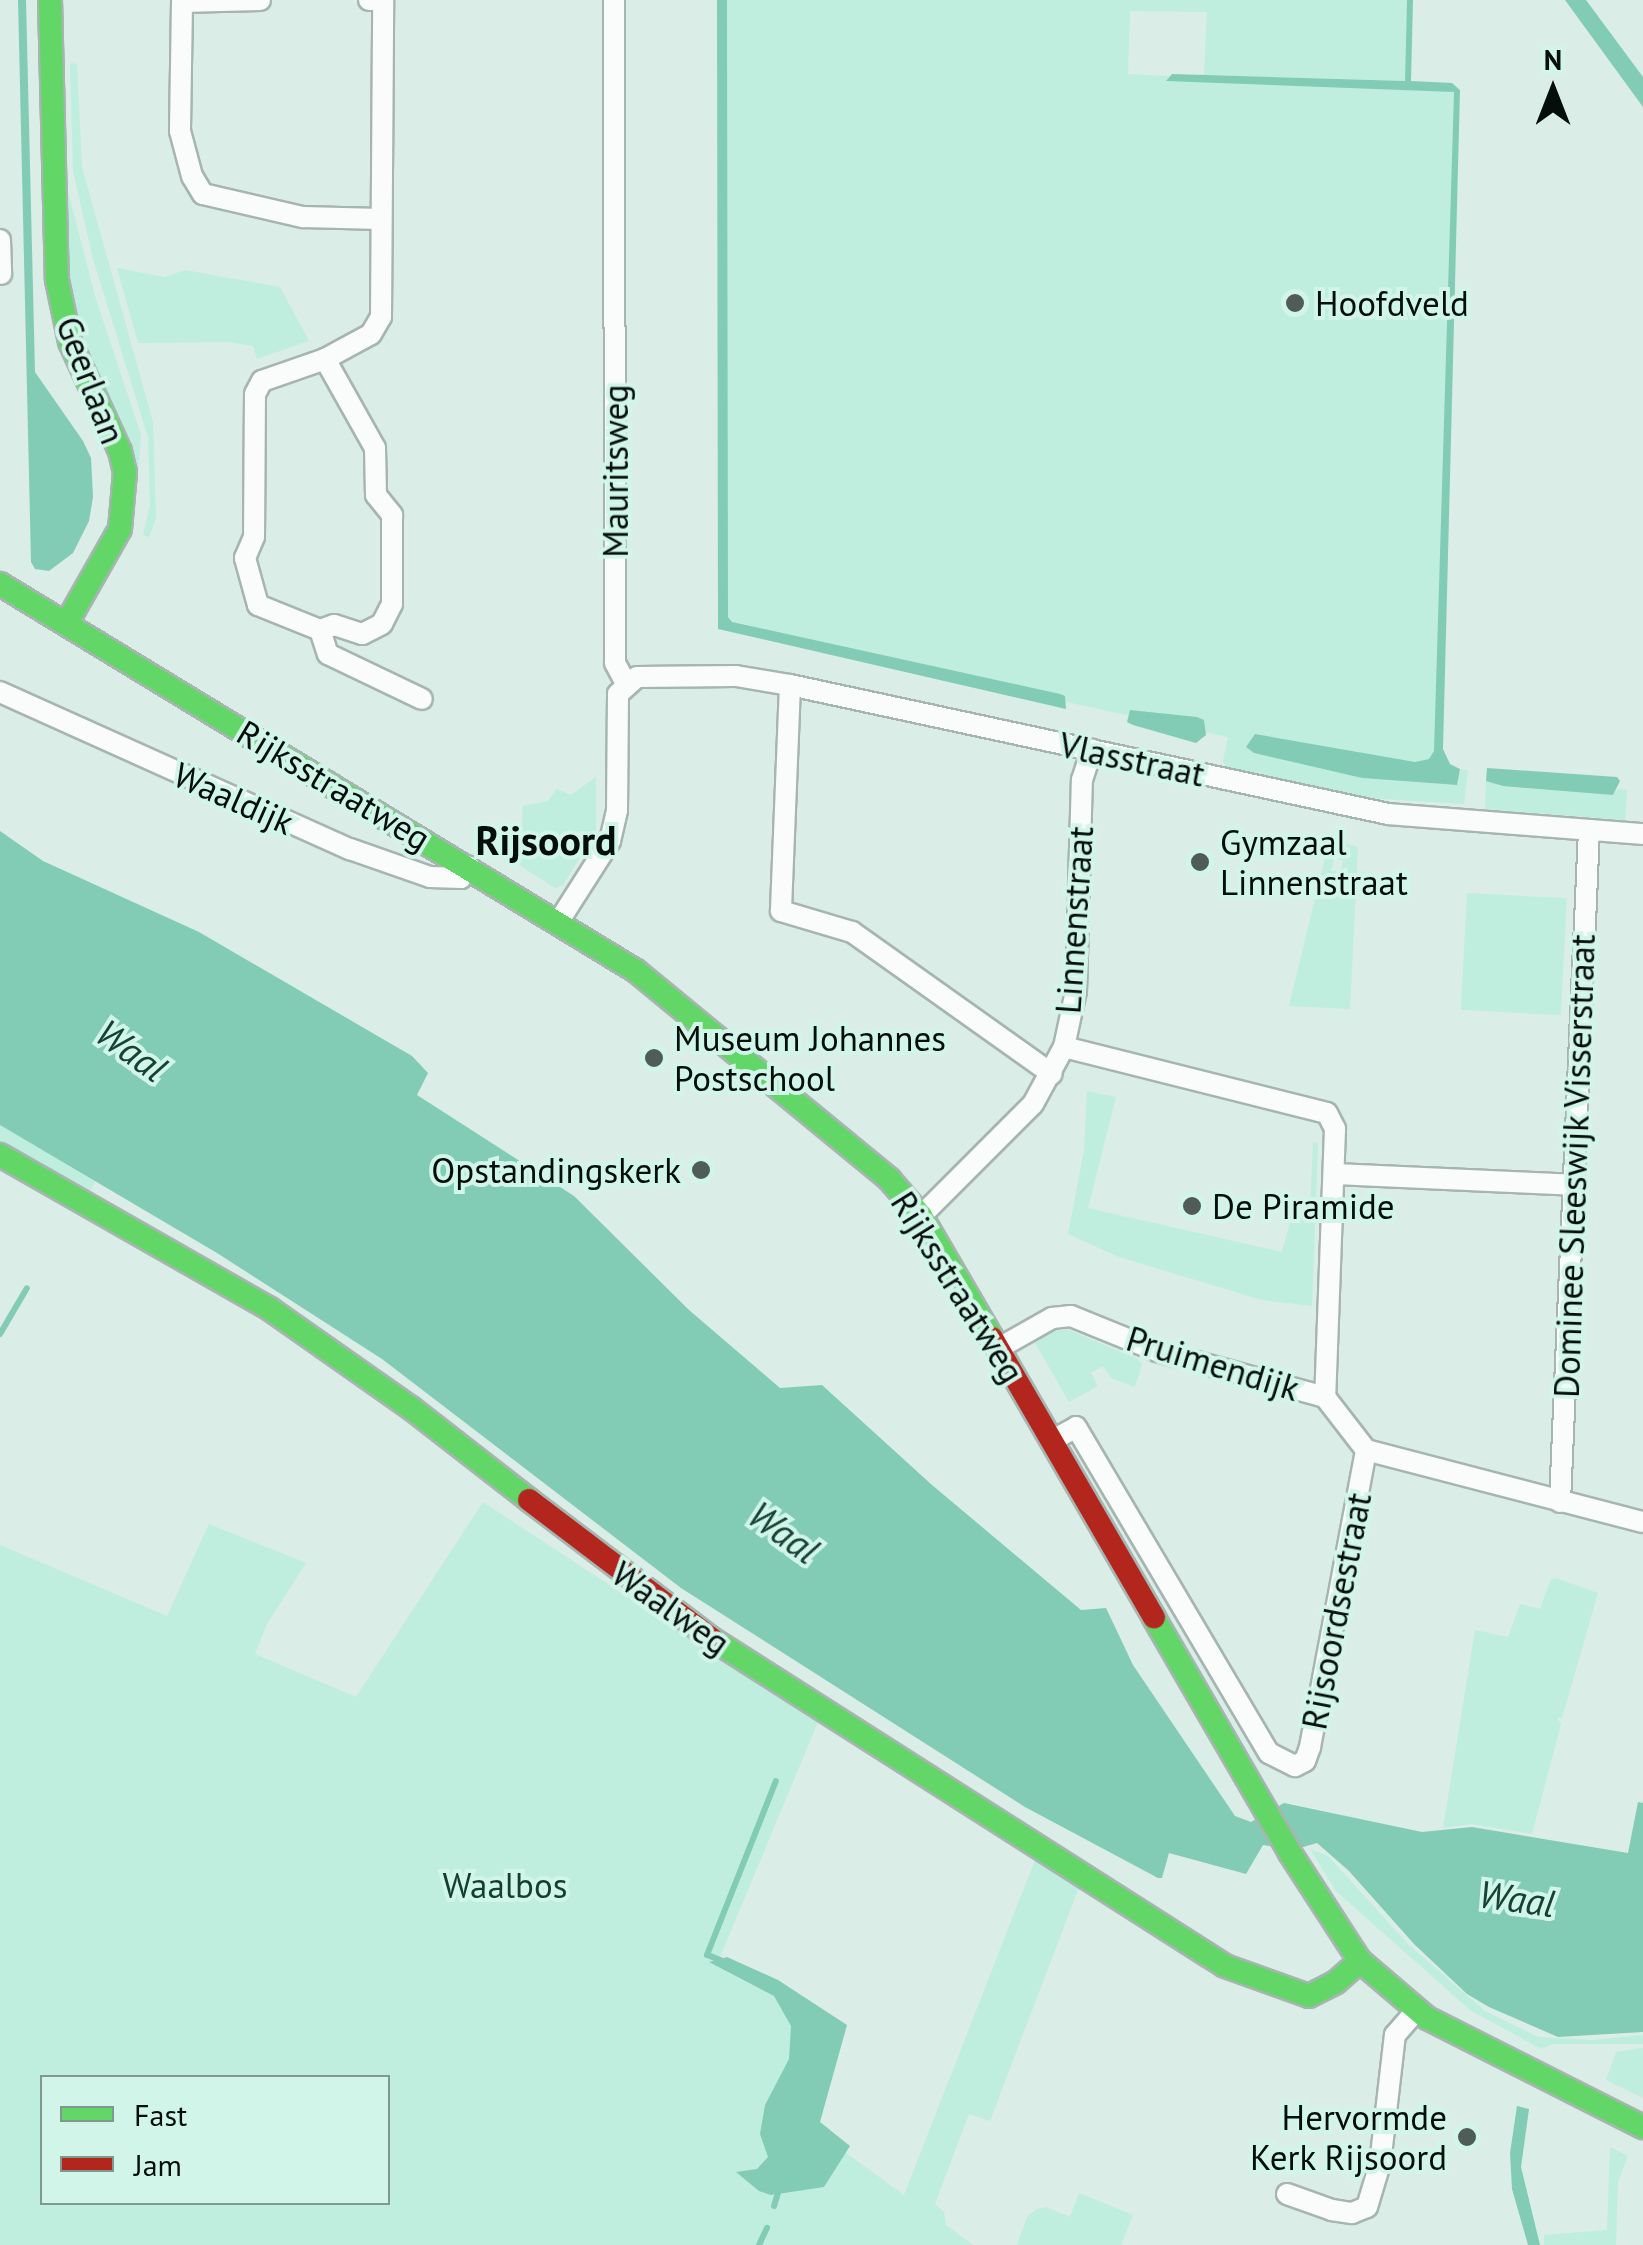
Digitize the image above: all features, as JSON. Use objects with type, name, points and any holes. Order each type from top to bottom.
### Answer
[{"type":"street","name":"Geerlaan","points":[[50,0],[57,280],[70,342],[120,450],[125,472],[120,529],[66,624]]},
{"type":"street","points":[[260,0],[182,1],[180,131],[192,176],[203,194],[303,217],[381,219]]},
{"type":"street","points":[[325,360],[338,382],[340,394],[375,448],[376,495],[392,515],[392,604],[382,624],[362,634],[334,625],[320,630],[258,604],[245,558],[254,537],[255,394],[262,381],[325,360],[371,334],[381,317],[383,0],[369,0]]},
{"type":"street","name":"Mauritsweg","points":[[559,921],[610,841],[617,810],[618,694],[626,684],[615,662],[614,0]]},
{"type":"street","points":[[0,240],[1,274]]},
{"type":"street","name":"Rijksstraatweg","points":[[0,584],[559,921],[671,998],[889,1178],[921,1216],[1153,1610],[1290,1853],[1360,1961],[1416,2011],[1643,2128]]},
{"type":"street","points":[[320,630],[328,654],[422,699]]},
{"type":"street","name":"Vlasstraat","points":[[626,684],[637,677],[736,676],[790,684],[1388,814],[1643,834]]},
{"type":"street","points":[[790,684],[780,911],[852,932],[1052,1074]]},
{"type":"street","name":"Waaldijk","points":[[0,692],[350,849],[430,877],[461,878],[469,866]]},
{"type":"street","name":"Linnenstraat","points":[[921,1216],[1033,1104],[1064,1047],[1076,991],[1082,780],[1092,750]]},
{"type":"street","name":"Dominee Sleeswijk Visserstraat","points":[[1560,1502],[1588,830]]},
{"type":"street","points":[[1064,1047],[1310,1105],[1327,1113],[1336,1129],[1325,1397]]},
{"type":"street","name":"Waalweg","points":[[0,1155],[270,1309],[411,1408],[691,1626],[1224,1966],[1309,1996],[1336,1982],[1360,1961]]},
{"type":"street","points":[[1334,1174],[1574,1185]]},
{"type":"street","name":"Pruimendijk","points":[[999,1348],[1052,1318],[1071,1316],[1157,1352],[1325,1397],[1366,1450]]},
{"type":"street","points":[[1053,1440],[1076,1427],[1176,1597],[1153,1610]]},
{"type":"street","points":[[1366,1450],[1643,1522]]},
{"type":"street","name":"Rijsoordsestraat","points":[[1176,1597],[1269,1753],[1295,1766],[1305,1761],[1366,1450]]},
{"type":"street","points":[[1286,2194],[1352,2213],[1367,2206],[1380,2164],[1396,2035],[1416,2011]]},
{"type":"green space","points":[[721,0],[1407,0],[1405,81],[1204,75],[1207,12],[1130,11],[1128,74],[1456,90],[1436,770],[1254,753],[1362,778],[1457,785],[1460,769],[1468,770],[1464,804],[1366,798],[1226,767],[1223,761],[1228,737],[735,630],[725,619]]},
{"type":"green space","points":[[70,63],[77,64],[82,167],[153,422],[156,518],[149,537],[143,535],[150,505],[148,437],[93,259],[73,171]]},
{"type":"green space","points":[[62,168],[95,296],[141,435],[137,488],[76,327],[63,252]]},
{"type":"green space","points":[[117,268],[165,277],[185,270],[280,287],[309,341],[257,359],[253,346],[228,342],[138,343]]},
{"type":"green space","points":[[596,777],[596,832],[563,885],[555,888],[519,865],[523,806],[548,801],[557,789],[571,795]]},
{"type":"green space","points":[[1486,781],[1613,795],[1618,789],[1627,790],[1625,820],[1485,809]]},
{"type":"green space","points":[[1329,841],[1337,843],[1331,871],[1341,872],[1343,861],[1337,859],[1341,843],[1358,847],[1350,1009],[1289,1006]]},
{"type":"green space","points":[[1467,893],[1567,898],[1561,1015],[1461,1010]]},
{"type":"green space","points":[[1087,1091],[1116,1097],[1088,1208],[1282,1252],[1292,1215],[1310,1214],[1313,1142],[1318,1143],[1312,1306],[1262,1300],[1119,1257],[1068,1234],[1084,1150]]},
{"type":"green space","points":[[0,1125],[96,1180],[88,1195],[0,1145]]},
{"type":"green space","points":[[1066,1329],[1138,1359],[1142,1364],[1135,1387],[1111,1378],[1103,1366],[1091,1373],[1098,1386],[1069,1402],[1035,1343],[1052,1331]]},
{"type":"green space","name":"Waalbos","points":[[483,1502],[818,1722],[720,1957],[842,2027],[801,2120],[904,2195],[1035,1860],[1079,1887],[990,2121],[969,2114],[935,2204],[944,2212],[946,2225],[973,2245],[0,2245],[0,1545],[167,1616],[209,1524],[306,1563],[267,1624],[255,1654],[356,1697]]},
{"type":"green space","points":[[1551,1579],[1598,1593],[1562,1718],[1557,1718],[1561,1724],[1532,1834],[1471,1824],[1443,1828],[1475,1630],[1508,1637],[1520,1604],[1540,1609]]},
{"type":"green space","points":[[1310,1849],[1328,1856],[1408,1944],[1485,2011],[1538,2037],[1592,2040],[1643,2035],[1643,2044],[1553,2044],[1541,2049],[1470,2010],[1336,1891]]},
{"type":"green space","points":[[1643,2048],[1643,2098],[1606,2080],[1616,2052]]},
{"type":"green space","points":[[1610,2147],[1628,2156],[1618,2182],[1616,2245],[1544,2245],[1544,2235],[1607,2230]]},
{"type":"green space","points":[[1079,2193],[1133,2215],[1121,2245],[1017,2245],[1027,2217],[1036,2209],[1046,2207],[1070,2217]]},
{"type":"water","points":[[18,0],[26,0],[35,372],[91,458],[93,497],[89,521],[73,553],[49,571],[35,569],[31,562]]},
{"type":"water","points":[[717,0],[727,0],[728,617],[732,622],[1060,694],[1065,696],[1066,709],[718,629]]},
{"type":"water","points":[[1407,0],[1413,0],[1411,81],[1452,83],[1460,90],[1443,749],[1450,764],[1460,769],[1457,785],[1362,778],[1254,753],[1246,747],[1255,734],[1415,762],[1429,759],[1434,751],[1454,92],[1166,81],[1172,74],[1405,81]]},
{"type":"water","points":[[1565,0],[1586,0],[1643,77],[1643,107]]},
{"type":"water","points":[[1130,710],[1197,717],[1204,720],[1206,735],[1196,743],[1133,725],[1127,722]]},
{"type":"water","points":[[1487,768],[1617,777],[1620,781],[1613,795],[1503,786],[1486,781]]},
{"type":"water","name":"Waal","points":[[0,831],[43,861],[199,932],[412,1056],[428,1073],[417,1095],[574,1196],[689,1310],[780,1388],[822,1385],[932,1485],[1081,1610],[1106,1608],[1133,1665],[1235,1816],[1251,1822],[1284,1803],[1422,1832],[1472,1827],[1628,1853],[1638,1802],[1643,1803],[1643,2032],[1558,2037],[1489,2007],[1467,1994],[1414,1944],[1349,1871],[1317,1843],[1293,1850],[1263,1845],[1246,1874],[1169,1853],[1162,1878],[1158,1878],[1025,1807],[681,1588],[382,1359],[217,1253],[0,1125]]},
{"type":"water","points":[[727,1957],[778,1980],[847,2025],[820,2122],[850,2146],[824,2187],[771,2195],[759,2191],[736,2172],[757,2169],[768,2157],[760,2134],[765,2105],[789,2059],[791,2026],[774,1996],[709,1962]]},
{"type":"water","points":[[1517,2106],[1529,2109],[1521,2167],[1540,2245],[1528,2245],[1512,2189],[1510,2153]]},
{"type":"waterway","points":[[0,1334],[27,1288]]},
{"type":"waterway","points":[[723,1961],[707,1955],[776,1781]]},
{"type":"waterway","points":[[774,2206],[780,2186]]},
{"type":"waterway","points":[[759,2245],[767,2228]]},
{"type":"traffic: fast","points":[[50,0],[57,280],[70,342],[120,451],[125,472],[120,529],[66,624]]},
{"type":"traffic: fast","points":[[0,584],[636,971],[889,1179],[921,1216],[992,1338]]},
{"type":"traffic: fast","points":[[0,1155],[270,1309],[411,1408],[529,1500]]},
{"type":"traffic: fast","points":[[1154,1618],[1290,1853],[1360,1961],[1427,2018],[1643,2127]]},
{"type":"traffic: fast","points":[[712,1639],[1225,1966],[1309,1996],[1336,1982],[1360,1961]]},
{"type":"traffic: jam","points":[[992,1338],[1154,1618]]},
{"type":"traffic: jam","points":[[529,1500],[712,1639]]},
{"type":"place","name":"Hoofdveld","points":[[1295,303]]},
{"type":"place","name":"Gymzaal Linnenstraat","points":[[1200,862]]},
{"type":"place","name":"Museum Johannes Postschool","points":[[654,1058]]},
{"type":"place","name":"Opstandingskerk","points":[[701,1170]]},
{"type":"place","name":"De Piramide","points":[[1192,1206]]},
{"type":"place","name":"Hervormde Kerk Rijsoord","points":[[1467,2137]]},
{"type":"district","name":"Rijsoord","points":[[546,840]]}]
